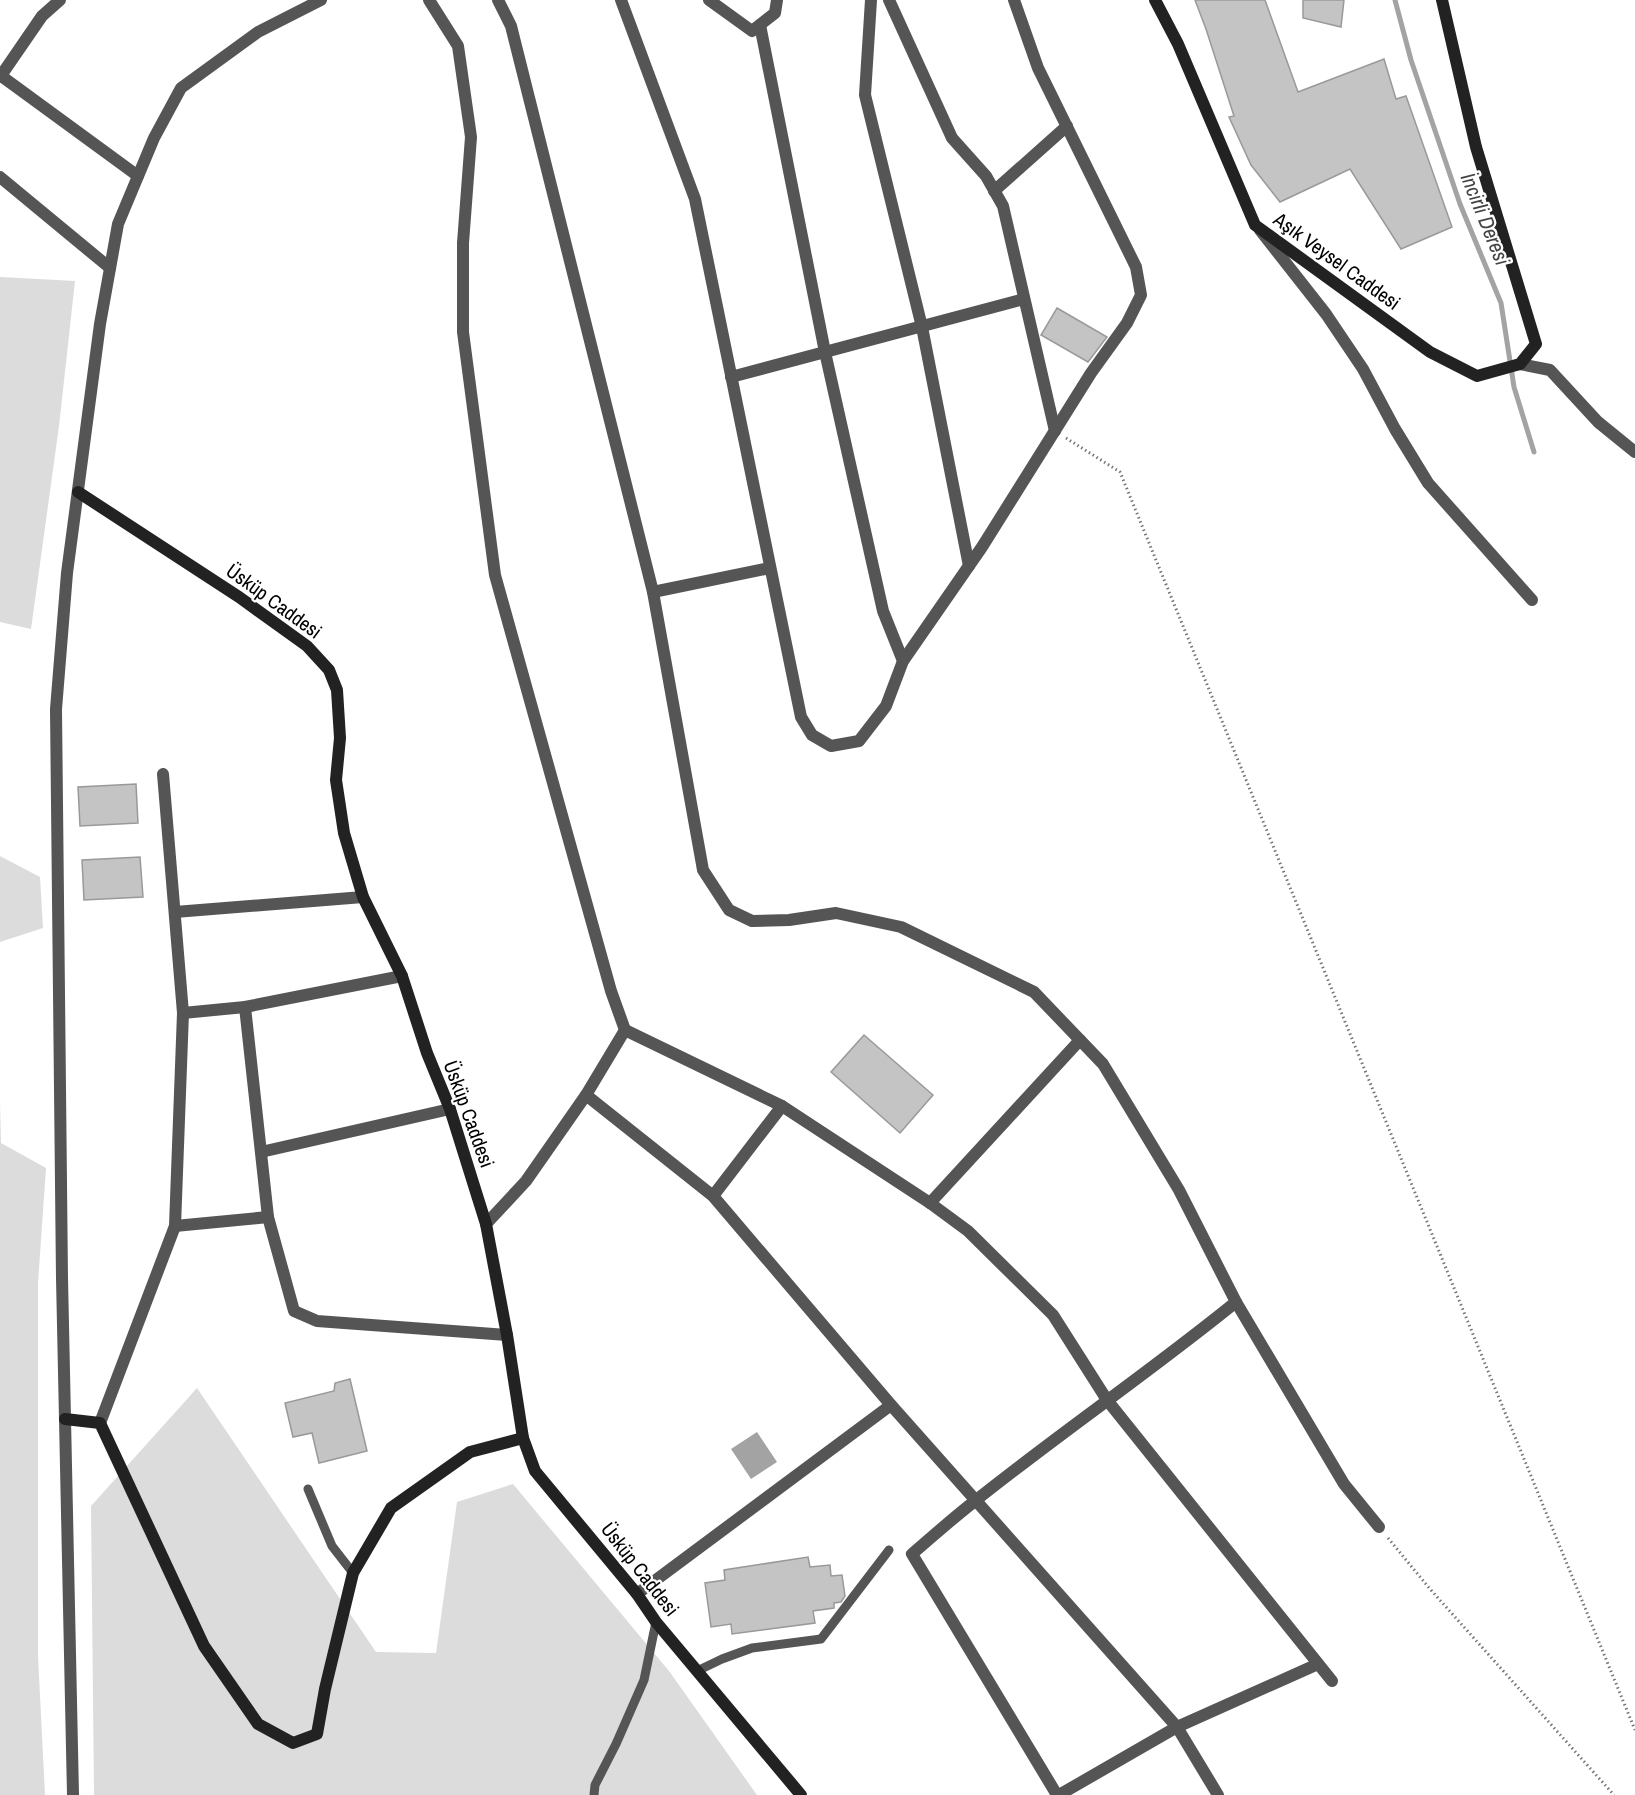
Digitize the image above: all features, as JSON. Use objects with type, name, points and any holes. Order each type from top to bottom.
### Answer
[{"type":"street","points":[[73,1795],[62,1278],[56,708],[67,573],[100,324],[118,224],[154,138],[182,88],[258,32],[321,0]]},
{"type":"street","points":[[429,0],[458,46],[471,137],[463,243],[463,332],[495,575],[611,991],[625,1030],[782,1106],[930,1203],[968,1231],[1053,1315],[1107,1400],[1332,1681]]},
{"type":"street","points":[[498,0],[511,26],[653,592],[703,870],[729,910],[752,921],[789,920],[836,913],[901,927],[1034,992],[1103,1064],[1173,1181],[1236,1302],[1344,1484],[1379,1527]]},
{"type":"street","points":[[621,0],[696,200],[801,717],[812,735],[831,746],[859,741],[886,706],[903,661],[969,566],[1091,374],[1127,323],[1141,294],[1136,267],[1038,68],[1014,0]]},
{"type":"street","points":[[709,0],[752,32],[775,13],[777,0]]},
{"type":"street","points":[[871,0],[865,95],[922,327],[969,566]]},
{"type":"street","points":[[889,0],[952,138],[986,176],[1003,206],[1055,431]]},
{"type":"street","name":"Aşık Veysel Caddesi","points":[[1155,0],[1178,44],[1255,225],[1430,352],[1477,376],[1520,364]]},
{"type":"street","points":[[1442,0],[1476,147],[1536,344],[1520,364],[1550,370],[1598,422],[1635,452]]},
{"type":"street","points":[[58,1],[42,16],[0,75],[138,176]]},
{"type":"street","points":[[760,25],[825,352],[883,611],[903,661]]},
{"type":"street","points":[[994,191],[1067,126]]},
{"type":"street","points":[[0,177],[110,268]]},
{"type":"street","points":[[1255,225],[1326,314],[1363,369],[1395,429],[1428,483],[1532,600]]},
{"type":"street","points":[[731,377],[1024,299]]},
{"type":"street","name":"Üsküp Caddesi","points":[[78,492],[239,597],[307,646],[329,670],[337,690],[339,729],[336,780],[344,833],[363,897],[402,976],[427,1053],[450,1109],[486,1224],[523,1438],[535,1471],[637,1594],[656,1622],[801,1795]]},
{"type":"street","points":[[653,592],[770,568]]},
{"type":"street","points":[[163,774],[183,1013],[175,1226],[113,1394],[100,1423],[204,1646],[258,1724],[293,1743],[317,1734],[325,1689],[353,1573],[391,1508],[470,1452],[523,1438]]},
{"type":"street","points":[[175,912],[363,897]]},
{"type":"street","points":[[183,1013],[245,1007],[402,976]]},
{"type":"street","points":[[245,1007],[268,1216],[294,1311],[317,1321],[507,1335]]},
{"type":"street","points":[[486,1224],[526,1181],[586,1095],[625,1030]]},
{"type":"street","points":[[930,1203],[1080,1040]]},
{"type":"street","points":[[586,1095],[714,1196],[891,1405],[1177,1727],[1218,1795]]},
{"type":"street","points":[[714,1196],[782,1106]]},
{"type":"street","points":[[261,1152],[450,1109]]},
{"type":"street","points":[[175,1226],[268,1216]]},
{"type":"street","points":[[1236,1302],[1182,1346],[975,1501],[912,1554],[1058,1795],[1177,1727],[1318,1664]]},
{"type":"street","points":[[637,1594],[891,1405]]},
{"type":"street","points":[[65,1419],[100,1423]]},
{"type":"lane","points":[[308,1489],[332,1546],[353,1573]]},
{"type":"lane","points":[[697,1671],[752,1648],[821,1639],[889,1550]]},
{"type":"lane","points":[[594,1795],[595,1785],[644,1680],[656,1622]]},
{"type":"path","points":[[1055,431],[1120,472],[1635,1730]]},
{"type":"path","points":[[1379,1527],[1430,1589],[1614,1795]]},
{"type":"shaded area","points":[[0,277],[75,281],[59,426],[31,629],[0,622]]},
{"type":"shaded area","points":[[0,856],[40,877],[43,928],[0,942]]},
{"type":"shaded area","points":[[0,1102],[1,1143],[46,1168],[38,1283],[38,1656],[45,1795],[0,1795]]},
{"type":"shaded area","points":[[197,1388],[376,1652],[436,1653],[457,1502],[513,1484],[669,1671],[757,1795],[94,1795],[91,1506]]},
{"type":"shaded area","points":[[757,1432],[777,1462],[751,1479],[731,1449]]},
{"type":"building","points":[[1195,0],[1265,0],[1298,92],[1384,59],[1396,99],[1406,96],[1452,227],[1401,249],[1350,169],[1280,202],[1251,165],[1229,117],[1234,116]]},
{"type":"building","points":[[1303,0],[1344,0],[1341,27],[1303,18]]},
{"type":"building","points":[[1057,308],[1107,337],[1088,362],[1041,335]]},
{"type":"building","points":[[136,784],[138,823],[80,826],[78,787]]},
{"type":"building","points":[[140,857],[143,897],[84,900],[82,860]]},
{"type":"building","points":[[864,1035],[933,1095],[900,1133],[831,1072]]},
{"type":"building","points":[[350,1379],[367,1451],[319,1463],[312,1433],[293,1437],[285,1403],[334,1391],[335,1383]]},
{"type":"building","points":[[808,1557],[810,1567],[830,1565],[831,1576],[842,1575],[845,1596],[841,1602],[834,1603],[834,1608],[813,1611],[815,1623],[732,1634],[731,1624],[711,1627],[705,1583],[725,1580],[724,1570]]},
{"type":"waterway","name":"İncirli Deresi","points":[[1395,0],[1411,60],[1460,204],[1501,303],[1514,387],[1534,452]]}]
